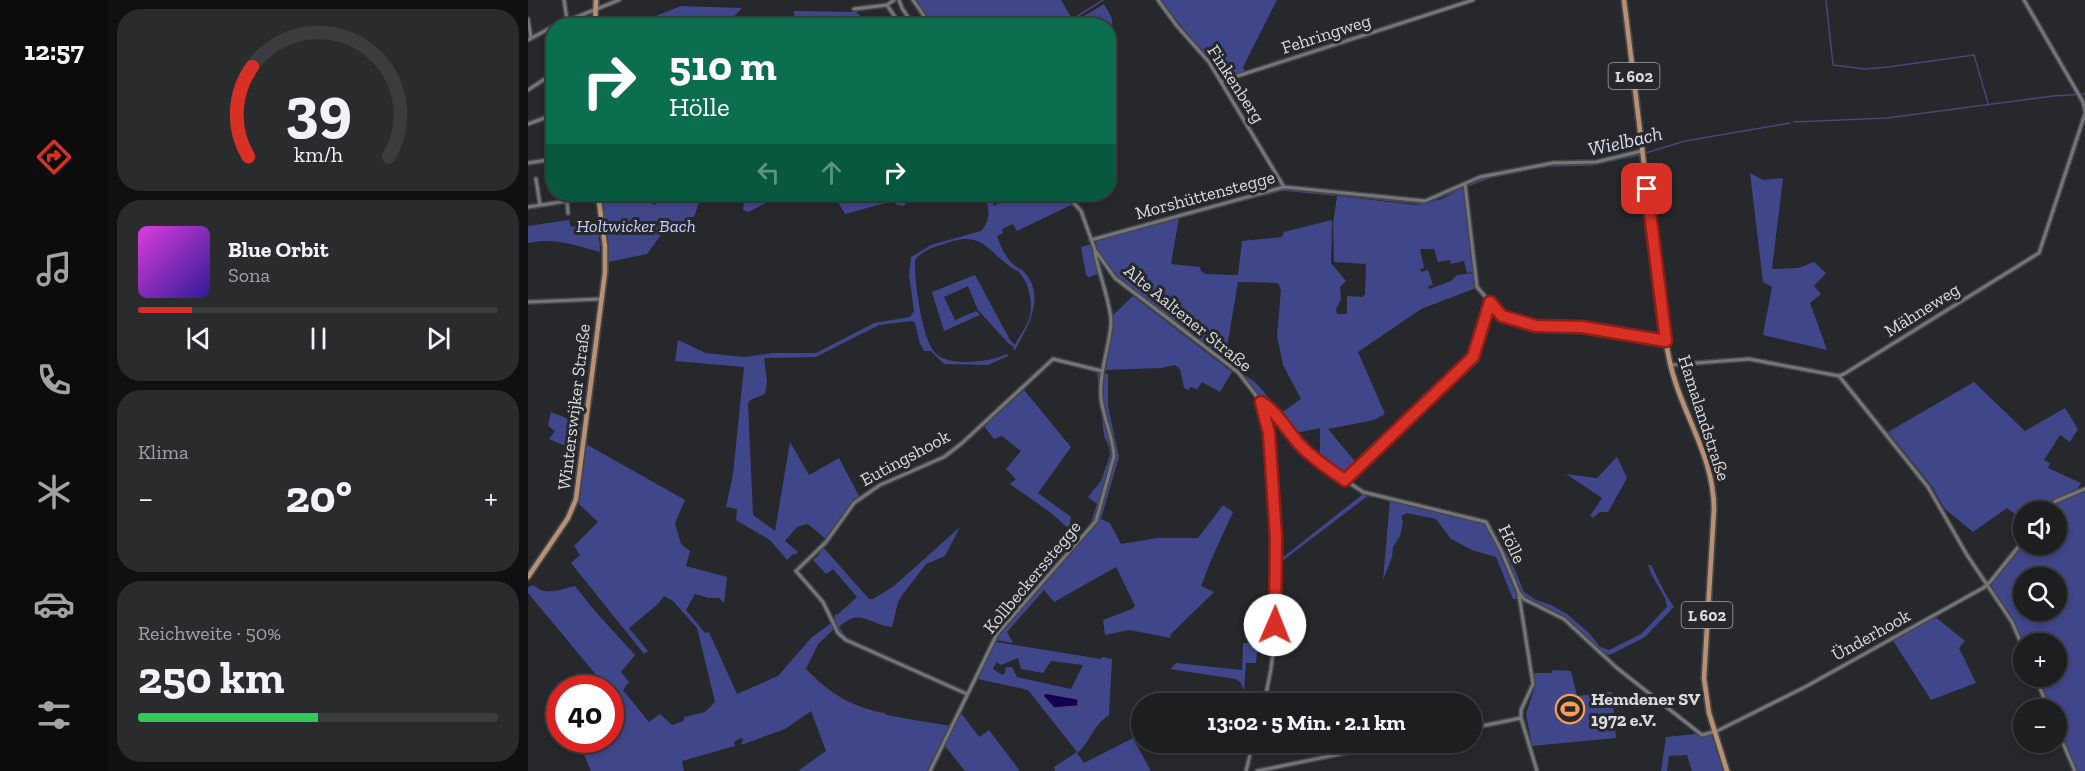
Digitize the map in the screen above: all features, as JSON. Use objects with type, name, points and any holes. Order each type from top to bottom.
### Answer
[{"type":"main road","points":[[595,18],[596,0]]},
{"type":"main road","name":"Hamalandstraße","points":[[1624,0],[1670,365],[1705,455],[1713,486],[1714,509],[1704,678],[1709,713],[1727,771]]},
{"type":"main road","name":"Winterswijker Straße","points":[[528,577],[568,518],[574,504],[605,272],[605,246],[599,201]]},
{"type":"street","points":[[564,0],[568,18]]},
{"type":"street","points":[[573,18],[619,0]]},
{"type":"street","points":[[854,9],[887,4],[894,0]]},
{"type":"street","points":[[899,0],[909,18]]},
{"type":"street","points":[[913,0],[925,18]]},
{"type":"street","name":"Finkenberg","points":[[1158,0],[1222,81],[1284,187]]},
{"type":"street","name":"Fehringweg","points":[[1222,81],[1473,0]]},
{"type":"street","name":"Mähneweg","points":[[1839,376],[2039,253],[2085,113],[2078,94],[2024,0]]},
{"type":"street","points":[[887,4],[896,18]]},
{"type":"street","points":[[528,20],[530,39],[546,30]]},
{"type":"street","points":[[528,90],[546,78]]},
{"type":"street","points":[[528,124],[546,117]]},
{"type":"street","name":"Morshüttenstegge","points":[[1091,240],[1284,187],[1419,202],[1431,200],[1480,177],[1553,163],[1586,163],[1643,153]]},
{"type":"street","points":[[528,163],[546,160]]},
{"type":"street","points":[[536,179],[540,205]]},
{"type":"street","points":[[1465,184],[1477,286],[1502,316],[1536,326],[1582,327],[1666,341]]},
{"type":"street","points":[[528,207],[567,201],[568,213]]},
{"type":"street","name":"Alte Aaltener Straße","points":[[1072,201],[1081,211],[1095,250],[1115,278],[1238,372],[1261,402],[1269,433],[1276,537],[1274,646],[1266,693]]},
{"type":"street","name":"Kollbeckersstegge","points":[[930,771],[997,634],[1096,521],[1114,456],[1114,447],[1101,397],[1102,370],[1111,322],[1095,250]]},
{"type":"street","name":"Winterswijker Straße","points":[[528,302],[601,298]]},
{"type":"street","points":[[1345,480],[1473,357],[1490,302]]},
{"type":"street","name":"Eutingshook","points":[[967,694],[846,640],[838,633],[823,602],[796,571],[826,542],[854,503],[880,485],[944,457],[1053,359],[1102,370]]},
{"type":"street","points":[[1670,365],[1749,359],[1839,376],[1928,487],[1967,555],[2012,622],[2017,633]]},
{"type":"street","name":"Hölle","points":[[1261,402],[1270,409],[1303,448],[1327,468],[1363,492],[1486,522],[1501,550],[1519,594]]},
{"type":"street","points":[[2056,501],[2085,489]]},
{"type":"street","name":"Ünderhook","points":[[1715,732],[1805,687],[1987,585],[2013,553]]},
{"type":"street","points":[[1519,594],[1532,604],[1564,619],[1617,668],[1675,712],[1698,733],[1705,735],[1715,732]]},
{"type":"street","points":[[1519,594],[1533,684],[1521,710],[1521,718],[1537,771]]},
{"type":"street","points":[[1482,726],[1521,718]]},
{"type":"street","points":[[2067,752],[2075,771]]},
{"type":"street","points":[[1246,771],[1250,753]]},
{"type":"street","points":[[1257,771],[1345,753]]},
{"type":"green space","points":[[914,0],[1061,0],[1072,18],[928,18]]},
{"type":"green space","points":[[1160,0],[1277,0],[1243,67],[1245,72],[1226,78]]},
{"type":"green space","points":[[1104,4],[1112,18],[1081,18]]},
{"type":"green space","points":[[681,6],[742,8],[733,18],[644,18],[653,17]]},
{"type":"green space","points":[[794,11],[856,12],[862,18],[794,18]]},
{"type":"green space","points":[[1750,173],[1763,180],[1783,178],[1772,269],[1798,268],[1814,262],[1826,273],[1814,286],[1821,294],[1810,303],[1827,350],[1763,335],[1772,287],[1763,282]]},
{"type":"green space","points":[[1463,188],[1473,272],[1467,273],[1464,261],[1451,264],[1450,260],[1438,262],[1434,249],[1420,249],[1424,268],[1420,269],[1421,272],[1428,270],[1433,285],[1428,286],[1429,289],[1451,281],[1457,275],[1474,273],[1476,288],[1421,309],[1358,352],[1385,414],[1374,420],[1328,429],[1358,465],[1344,477],[1322,463],[1303,445],[1262,401],[1244,375],[1260,387],[1280,414],[1301,399],[1283,365],[1277,336],[1281,290],[1278,283],[1238,282],[1225,359],[1125,283],[1108,265],[1095,244],[1096,241],[1179,218],[1171,264],[1200,267],[1205,274],[1238,275],[1242,241],[1282,237],[1284,232],[1332,220],[1331,263],[1346,281],[1340,287],[1341,299],[1336,309],[1337,314],[1347,314],[1347,296],[1362,297],[1365,295],[1366,264],[1334,261],[1333,224],[1337,196],[1416,205],[1442,199]],"holes":[[[1320,428],[1319,457],[1296,433]]]},
{"type":"green space","name":"Holtwicker Bach","points":[[603,201],[651,201],[654,205],[660,201],[700,201],[694,217],[691,217],[688,224],[665,229],[647,254],[608,262]]},
{"type":"green space","points":[[744,201],[769,201],[749,212],[743,210]]},
{"type":"green space","points":[[837,201],[893,201],[845,214]]},
{"type":"green space","points":[[893,201],[908,201],[904,206],[897,205]]},
{"type":"green space","points":[[986,201],[994,201],[993,206],[1003,201],[1076,201],[1085,212],[1078,212],[1071,205],[1017,231],[1013,224],[1002,229],[1003,233],[997,236],[1007,257],[1024,272],[1031,281],[1034,291],[1033,312],[1015,350],[978,310],[968,286],[944,297],[955,320],[976,311],[980,315],[944,331],[932,292],[975,275],[1010,340],[1015,345],[1028,322],[1031,307],[1028,288],[1019,272],[978,241],[969,239],[932,248],[915,260],[923,324],[931,347],[936,354],[951,361],[961,362],[981,361],[1007,354],[1008,356],[988,365],[944,364],[931,351],[924,351],[915,323],[912,321],[879,325],[816,357],[764,358],[767,382],[765,394],[750,400],[748,404],[753,515],[775,531],[790,442],[809,475],[839,458],[859,496],[871,488],[848,508],[827,540],[808,524],[797,527],[785,541],[798,552],[787,560],[770,540],[736,520],[737,509],[726,507],[733,474],[744,367],[675,361],[678,340],[706,353],[744,357],[773,353],[816,353],[874,323],[910,317],[914,311],[909,275],[911,257],[931,245],[981,231],[987,222]]},
{"type":"green space","points":[[569,220],[571,227],[598,222],[600,252],[556,241],[528,243],[528,226]]},
{"type":"green space","points":[[1092,244],[1103,272],[1089,277],[1086,275],[1081,247]]},
{"type":"green space","points":[[1133,296],[1232,372],[1220,392],[1202,382],[1197,389],[1184,388],[1180,369],[1175,365],[1161,368],[1106,370],[1113,315]]},
{"type":"green space","points":[[1097,372],[1100,373],[1100,393],[1113,454],[1099,507],[1116,454],[1103,399],[1104,373],[1108,374],[1108,406],[1119,457],[1101,519],[1110,523],[1121,544],[1157,538],[1198,538],[1223,505],[1233,512],[1201,586],[1214,592],[1170,635],[1171,638],[1129,630],[1105,635],[1103,620],[1135,606],[1116,567],[1054,602],[1044,590],[1007,632],[1013,643],[996,640],[1041,586],[1040,583],[1090,525],[1097,504],[1088,497],[1101,481],[1110,455],[1104,436]]},
{"type":"green space","points":[[1974,382],[2025,431],[2065,408],[2078,429],[2070,442],[2060,435],[2044,460],[2050,463],[2048,468],[2081,483],[2076,492],[2053,501],[2013,501],[2013,512],[2007,508],[1973,532],[1945,509],[1931,485],[1888,432]]},
{"type":"green space","points":[[1024,390],[1071,447],[1038,493],[1071,517],[1069,529],[1051,513],[1010,484],[1016,479],[1006,469],[1021,451],[1002,436],[994,439],[984,426]]},
{"type":"green space","points":[[551,412],[581,424],[577,451],[549,439],[555,431],[548,426]]},
{"type":"green space","points":[[586,444],[685,500],[675,523],[681,544],[690,551],[686,566],[727,577],[724,603],[719,598],[695,594],[686,610],[705,633],[709,632],[737,694],[778,676],[812,637],[833,622],[835,627],[818,644],[805,668],[821,684],[854,704],[891,716],[951,726],[928,771],[798,771],[826,751],[811,711],[785,729],[741,745],[743,739],[741,738],[734,742],[735,746],[682,761],[684,771],[591,771],[583,753],[624,753],[624,691],[649,722],[660,714],[672,725],[684,721],[684,717],[705,712],[715,702],[697,628],[673,601],[664,596],[658,604],[629,628],[648,651],[644,654],[571,563],[580,555],[574,546],[598,522],[579,504]]},
{"type":"green space","points":[[1617,457],[1627,478],[1608,512],[1600,512],[1593,518],[1590,516],[1602,498],[1566,474],[1597,478]]},
{"type":"green space","points":[[2085,491],[2085,771],[2077,771],[2067,747],[2067,699],[2047,699],[2041,687],[2067,687],[2067,633],[2018,633],[2013,621],[2067,621],[2067,567],[2013,567],[2013,621],[1990,587],[2014,555],[2067,555],[2067,501],[2060,501]]},
{"type":"green space","points":[[1363,494],[1369,495],[1277,565],[1277,562]]},
{"type":"green space","points":[[1390,500],[1481,520],[1489,526],[1518,599],[1513,599],[1496,557],[1472,550],[1451,539],[1436,519],[1407,513],[1401,516],[1403,522],[1400,536],[1393,547],[1392,557],[1383,580]]},
{"type":"green space","points":[[960,527],[945,556],[926,564],[903,594],[898,602],[892,627],[859,617],[846,621],[839,627],[847,638],[884,657],[851,642],[837,630],[834,623],[835,614],[837,615],[857,597],[833,569],[826,574],[813,560],[820,554],[819,551],[823,547],[869,599],[873,599],[894,586]]},
{"type":"green space","points":[[1506,549],[1524,592],[1567,614],[1590,634],[1600,647],[1609,650],[1641,634],[1667,607],[1665,598],[1648,565],[1651,565],[1674,607],[1645,637],[1610,655],[1605,654],[1565,618],[1523,596],[1516,585],[1504,552]]},
{"type":"green space","points":[[534,585],[538,589],[548,591],[575,586],[635,655],[621,672],[623,675],[596,675],[528,593],[528,587]]},
{"type":"green space","points":[[1934,616],[1965,641],[1959,648],[1976,683],[1931,700],[1892,639]]},
{"type":"green space","points":[[996,642],[1112,659],[1109,715],[1098,724],[1077,753],[1084,763],[1131,739],[1131,753],[1141,753],[1151,771],[1055,771],[1054,767],[1077,752],[1028,690],[978,679]],"holes":[[[1018,658],[1021,669],[1043,673],[1051,661],[1083,665],[1071,689],[1017,677],[1012,667],[1006,667],[1002,675],[993,669],[996,662],[1001,665]]]},
{"type":"green space","points":[[1243,643],[1270,643],[1270,653],[1257,652],[1256,663],[1246,663],[1244,691],[1241,683],[1236,679],[1170,669],[1176,663],[1242,670]]},
{"type":"green space","name":"Hemdener SV 1972 e.V.","points":[[1552,670],[1571,671],[1577,696],[1612,692],[1616,738],[1532,746],[1526,714],[1535,687],[1533,673],[1551,673]]},
{"type":"green space","points":[[624,676],[629,682],[624,689]]},
{"type":"green space","points":[[961,713],[979,737],[989,730],[1020,771],[965,771],[945,746]]},
{"type":"green space","points":[[1696,734],[1704,737],[1712,735],[1723,771],[1692,771],[1687,755],[1669,756],[1667,771],[1661,771],[1666,737]]},
{"type":"shaded area","points":[[1045,693],[1078,699],[1078,706],[1054,708],[1043,696]]},
{"type":"waterway","name":"Holtwicker Bach","points":[[1075,18],[1103,0]]},
{"type":"waterway","points":[[1826,0],[1833,65],[1865,69],[1974,55],[1988,103]]},
{"type":"waterway","name":"Wielbach","points":[[1794,122],[1887,118],[2053,96],[2085,94]]},
{"type":"waterway","name":"Wielbach","points":[[1467,186],[1488,178],[1547,166],[1591,165],[1639,155],[1685,141],[1790,123]]},
{"type":"waterway","name":"Wielbach","points":[[1338,195],[1423,204],[1463,188]]},
{"type":"waterway","name":"Wielbach","points":[[1260,196],[1283,190],[1334,195]]},
{"type":"waterway","name":"Wielbach","points":[[1241,201],[1256,197]]},
{"type":"waterway","name":"Holtwicker Bach","points":[[528,229],[542,228],[549,240],[574,235],[578,237],[578,245],[582,246],[620,243],[628,247],[647,246],[653,227],[670,218],[683,217],[694,208],[692,201]]},
{"type":"waterway","points":[[834,628],[818,643],[805,669],[841,699],[861,708],[885,714]]},
{"type":"place","name":"Hemdener SV 1972 e.V.","points":[[1570,709]]},
{"type":"route","points":[[1275,625],[1276,537],[1268,423],[1261,402],[1270,409],[1303,448],[1345,480],[1473,357],[1490,302],[1502,316],[1536,326],[1582,327],[1666,341],[1647,189]]}]
